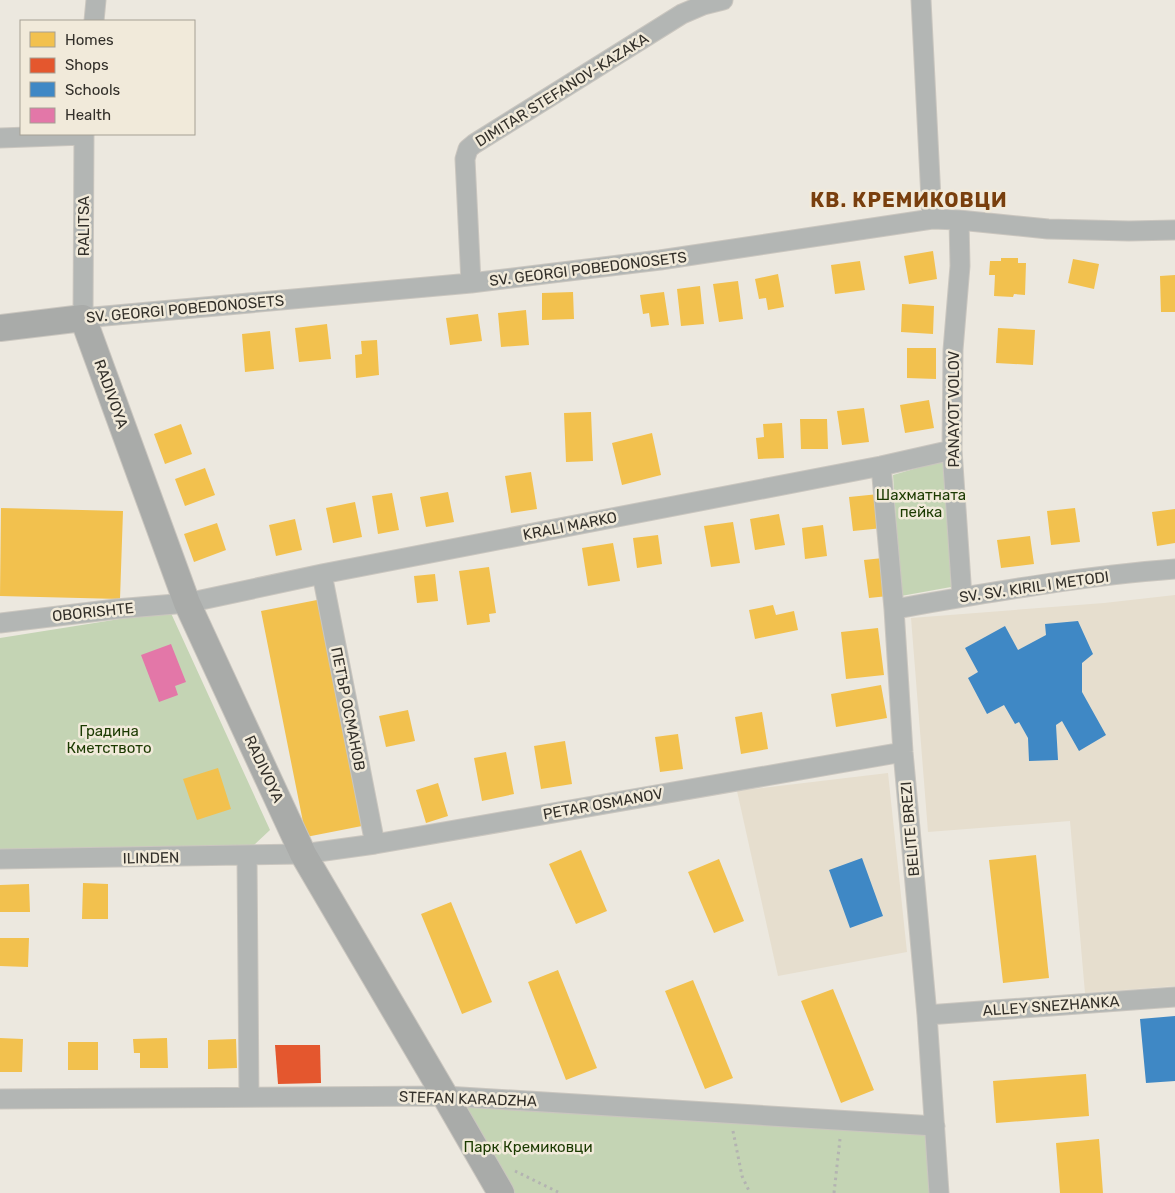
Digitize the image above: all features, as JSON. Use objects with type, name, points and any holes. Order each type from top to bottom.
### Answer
[{"type":"street","points":[[94,20],[96,0]]},
{"type":"street","name":"DIMITAR STEFANOV-KAZAKA","points":[[470,283],[465,159],[468,150],[474,144],[682,14],[703,5],[723,0]]},
{"type":"street","points":[[921,0],[932,219]]},
{"type":"street","points":[[0,138],[84,135]]},
{"type":"street","name":"RALITSA","points":[[83,318],[84,135]]},
{"type":"street","name":"SV. GEORGI POBEDONOSETS","points":[[0,328],[83,318],[470,283],[660,260],[932,219],[1048,229],[1129,232],[1175,230]]},
{"type":"street","name":"PANAYOT VOLOV","points":[[960,220],[960,266],[952,350],[952,450],[962,597]]},
{"type":"street","name":"RADIVOYA","points":[[83,318],[187,603],[303,854],[501,1193]]},
{"type":"street","name":"KRALI MARKO","points":[[187,603],[322,574],[881,466],[952,450]]},
{"type":"street","name":"BELITE BREZI","points":[[881,466],[894,609],[903,752],[927,1015],[939,1193]]},
{"type":"street","name":"SV. SV. KIRIL I METODI","points":[[894,609],[1133,572],[1175,569]]},
{"type":"street","name":"ПЕТЪР ОСМАНОВ","points":[[322,574],[375,844]]},
{"type":"street","name":"OBORISHTE","points":[[0,623],[116,608],[187,603]]},
{"type":"street","name":"PETAR OSMANOV","points":[[303,854],[375,844],[903,752]]},
{"type":"street","name":"ILINDEN","points":[[0,859],[303,854]]},
{"type":"street","points":[[248,856],[249,1096]]},
{"type":"street","name":"ALLEY SNEZHANKA","points":[[927,1015],[1175,997]]},
{"type":"street","name":"STEFAN KARADZHA","points":[[0,1099],[446,1096],[935,1126]]},
{"type":"path","points":[[730,1113],[742,1176],[750,1193]]},
{"type":"path","points":[[834,1193],[842,1120]]},
{"type":"path","points":[[514,1170],[560,1193]]},
{"type":"shaded area","points":[[1175,595],[1175,986],[1085,993],[1070,821],[928,832],[911,618],[1104,603]]},
{"type":"shaded area","points":[[888,773],[907,952],[778,976],[737,791]]},
{"type":"green space","name":"Шахматната пейка","points":[[945,460],[951,587],[901,596],[893,475]]},
{"type":"green space","name":"Градина Кметството","points":[[170,611],[270,830],[253,846],[0,851],[0,638]]},
{"type":"green space","name":"Парк Кремиковци","points":[[445,1096],[935,1126],[939,1193],[501,1193]]},
{"type":"building: Homes","points":[[933,251],[937,279],[909,284],[904,256]]},
{"type":"building: Homes","points":[[1001,258],[1018,258],[1018,263],[1026,263],[1025,295],[1014,294],[1013,297],[994,296],[995,275],[989,275],[990,261],[1001,261]]},
{"type":"building: Homes","points":[[1073,259],[1099,264],[1094,289],[1068,283]]},
{"type":"building: Homes","points":[[860,261],[865,290],[835,294],[831,265]]},
{"type":"building: Homes","points":[[778,274],[784,307],[768,310],[766,298],[759,299],[755,279]]},
{"type":"building: Homes","points":[[1175,275],[1175,312],[1161,312],[1160,276]]},
{"type":"building: Homes","points":[[738,281],[743,319],[719,322],[713,284]]},
{"type":"building: Homes","points":[[700,286],[704,324],[681,326],[677,289]]},
{"type":"building: Homes","points":[[573,292],[574,319],[542,320],[542,293]]},
{"type":"building: Homes","points":[[664,292],[669,325],[651,327],[649,313],[643,314],[640,295]]},
{"type":"building: Homes","points":[[902,304],[934,306],[933,334],[901,332]]},
{"type":"building: Homes","points":[[526,310],[529,345],[501,347],[498,313]]},
{"type":"building: Homes","points":[[478,314],[482,341],[450,345],[446,318]]},
{"type":"building: Homes","points":[[327,324],[331,359],[299,362],[295,328]]},
{"type":"building: Homes","points":[[998,328],[1035,330],[1033,365],[996,363]]},
{"type":"building: Homes","points":[[270,331],[274,369],[245,372],[242,334]]},
{"type":"building: Homes","points":[[377,340],[379,375],[356,378],[355,355],[362,354],[361,341]]},
{"type":"building: Homes","points":[[907,348],[936,348],[936,379],[907,378]]},
{"type":"building: Homes","points":[[929,400],[934,428],[905,433],[900,405]]},
{"type":"building: Homes","points":[[864,408],[869,442],[842,445],[837,411]]},
{"type":"building: Homes","points":[[591,412],[593,461],[566,462],[564,413]]},
{"type":"building: Homes","points":[[800,419],[827,419],[828,449],[801,449]]},
{"type":"building: Homes","points":[[782,423],[784,458],[758,459],[756,438],[764,437],[763,424]]},
{"type":"building: Homes","points":[[181,424],[192,454],[165,464],[154,434]]},
{"type":"building: Homes","points":[[652,433],[661,475],[622,485],[612,443]]},
{"type":"building: Homes","points":[[205,468],[215,495],[185,506],[175,479]]},
{"type":"building: Homes","points":[[531,472],[537,509],[511,513],[505,476]]},
{"type":"building: Homes","points":[[448,492],[454,522],[426,527],[420,497]]},
{"type":"building: Homes","points":[[392,493],[399,530],[378,534],[372,496]]},
{"type":"building: Homes","points":[[879,494],[883,528],[853,531],[849,497]]},
{"type":"building: Homes","points":[[355,502],[362,537],[333,543],[326,508]]},
{"type":"building: Homes","points":[[1,508],[123,511],[120,599],[0,596]]},
{"type":"building: Homes","points":[[1075,508],[1080,542],[1051,545],[1047,511]]},
{"type":"building: Homes","points":[[1175,509],[1175,543],[1157,546],[1152,512]]},
{"type":"building: Homes","points":[[779,514],[785,545],[755,550],[750,519]]},
{"type":"building: Homes","points":[[295,519],[302,550],[276,556],[269,525]]},
{"type":"building: Homes","points":[[733,522],[740,563],[711,567],[704,526]]},
{"type":"building: Homes","points":[[217,523],[226,550],[194,562],[184,534]]},
{"type":"building: Homes","points":[[823,525],[827,556],[805,559],[802,528]]},
{"type":"building: Homes","points":[[658,535],[662,564],[637,568],[633,538]]},
{"type":"building: Homes","points":[[1030,536],[1034,564],[1001,568],[997,540]]},
{"type":"building: Homes","points":[[613,543],[620,581],[588,586],[582,548]]},
{"type":"building: Homes","points":[[883,558],[888,596],[869,598],[864,560]]},
{"type":"building: Homes","points":[[489,567],[496,613],[489,614],[490,622],[467,625],[459,571]]},
{"type":"building: Homes","points":[[435,574],[438,601],[417,603],[414,576]]},
{"type":"building: Homes","points":[[322,599],[367,825],[306,837],[261,611]]},
{"type":"building: Homes","points":[[773,605],[776,615],[794,611],[798,630],[755,639],[749,610]]},
{"type":"building: Homes","points":[[878,628],[884,675],[846,679],[841,632]]},
{"type":"building: Homes","points":[[881,685],[887,718],[836,727],[831,694]]},
{"type":"building: Homes","points":[[408,710],[415,741],[386,747],[379,716]]},
{"type":"building: Homes","points":[[762,712],[768,749],[741,754],[735,717]]},
{"type":"building: Homes","points":[[678,734],[683,769],[660,772],[655,737]]},
{"type":"building: Homes","points":[[565,741],[572,784],[541,789],[534,746]]},
{"type":"building: Homes","points":[[506,752],[514,794],[482,801],[474,758]]},
{"type":"building: Homes","points":[[218,768],[231,809],[197,820],[183,779]]},
{"type":"building: Homes","points":[[438,783],[448,816],[426,823],[416,790]]},
{"type":"building: Homes","points":[[581,850],[607,911],[576,924],[549,864]]},
{"type":"building: Homes","points":[[1036,855],[1049,978],[1003,983],[989,860]]},
{"type":"building: Homes","points":[[719,859],[744,921],[714,933],[688,872]]},
{"type":"building: Homes","points":[[83,883],[108,884],[108,919],[82,919]]},
{"type":"building: Homes","points":[[29,884],[30,912],[0,912],[0,885]]},
{"type":"building: Homes","points":[[451,902],[492,1002],[462,1014],[421,914]]},
{"type":"building: Homes","points":[[0,938],[29,938],[28,967],[0,966]]},
{"type":"building: Homes","points":[[558,970],[597,1068],[566,1080],[528,982]]},
{"type":"building: Homes","points":[[693,980],[733,1078],[705,1089],[665,991]]},
{"type":"building: Homes","points":[[833,989],[874,1090],[841,1103],[801,1001]]},
{"type":"building: Homes","points":[[0,1038],[23,1039],[22,1072],[0,1072]]},
{"type":"building: Homes","points":[[167,1038],[168,1068],[140,1068],[140,1053],[134,1053],[133,1039]]},
{"type":"building: Homes","points":[[236,1039],[237,1068],[208,1069],[208,1040]]},
{"type":"building: Homes","points":[[68,1042],[98,1042],[98,1070],[68,1070]]},
{"type":"building: Homes","points":[[1086,1074],[1089,1116],[996,1123],[993,1081]]},
{"type":"building: Homes","points":[[1099,1139],[1103,1193],[1060,1193],[1056,1143]]},
{"type":"building: Shops","points":[[275,1045],[320,1045],[321,1083],[278,1084]]},
{"type":"building: Schools","points":[[1078,621],[1093,654],[1082,663],[1082,692],[1106,735],[1079,751],[1062,721],[1056,725],[1058,760],[1029,761],[1028,738],[1019,722],[1015,724],[1004,705],[987,714],[968,678],[978,672],[965,648],[1005,626],[1018,650],[1046,635],[1045,624]]},
{"type":"building: Schools","points":[[862,858],[883,916],[850,928],[829,870]]},
{"type":"building: Schools","points":[[1175,1016],[1175,1081],[1146,1083],[1140,1019]]},
{"type":"building: Health","points":[[171,644],[186,682],[175,686],[178,695],[159,702],[141,655]]},
{"type":"district","name":"КВ. КРЕМИКОВЦИ","points":[[909,200]]}]
